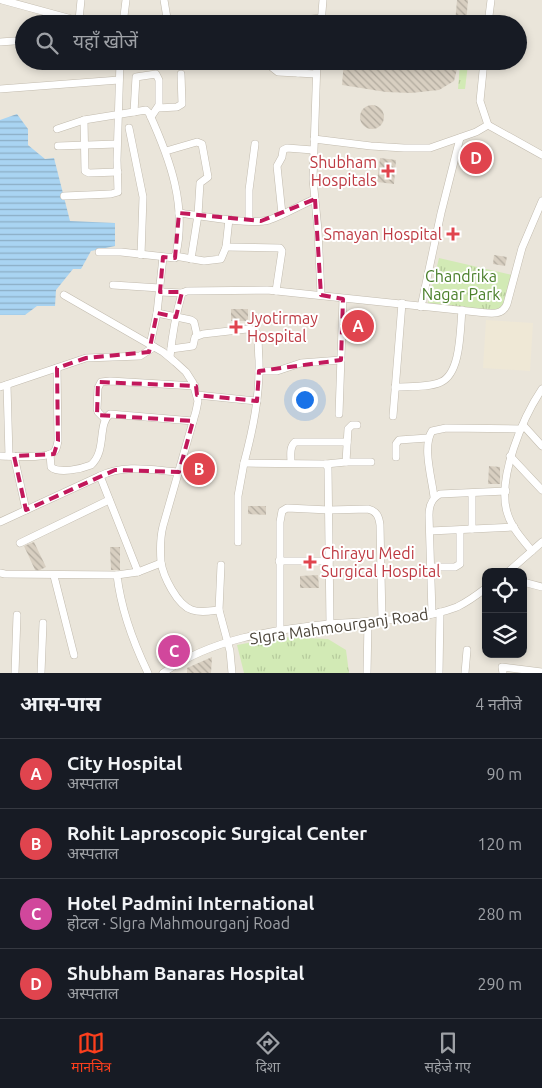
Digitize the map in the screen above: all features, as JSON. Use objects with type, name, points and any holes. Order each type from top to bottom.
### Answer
[{"type":"street","points":[[2,0],[58,15]]},
{"type":"street","points":[[81,0],[81,15]]},
{"type":"street","points":[[124,15],[126,0]]},
{"type":"street","points":[[164,0],[166,15]]},
{"type":"street","points":[[322,15],[323,0]]},
{"type":"street","points":[[489,15],[491,0]]},
{"type":"street","points":[[0,42],[14,41]]},
{"type":"street","points":[[64,196],[116,193],[119,190],[117,144],[120,70]]},
{"type":"street","points":[[275,70],[278,72],[316,74]]},
{"type":"street","points":[[316,70],[313,179],[321,295]]},
{"type":"street","points":[[483,70],[480,101],[488,125],[542,155]]},
{"type":"street","points":[[158,108],[178,107],[182,104],[181,74]]},
{"type":"street","points":[[134,112],[136,79],[139,76],[158,75],[158,108],[151,117]]},
{"type":"street","points":[[0,89],[119,80]]},
{"type":"street","points":[[57,129],[84,120],[147,110],[166,151],[174,177],[179,213],[175,256]]},
{"type":"street","points":[[84,120],[84,168],[86,172],[118,172]]},
{"type":"street","points":[[314,139],[404,148],[430,148],[476,132],[488,125]]},
{"type":"street","points":[[129,128],[143,197],[140,254]]},
{"type":"street","points":[[420,307],[460,138]]},
{"type":"street","points":[[166,151],[201,142],[208,179],[200,183],[198,216],[191,259]]},
{"type":"street","points":[[58,146],[117,144]]},
{"type":"street","points":[[249,221],[249,190],[255,144]]},
{"type":"street","points":[[282,214],[278,166],[283,150],[287,148],[313,150]]},
{"type":"street","points":[[179,213],[249,221],[269,220],[315,199]]},
{"type":"street","points":[[505,319],[506,308],[522,248],[542,201]]},
{"type":"street","points":[[99,252],[140,254],[163,258],[173,258],[175,256],[209,261],[221,259],[226,247],[229,219]]},
{"type":"street","points":[[226,247],[274,247],[281,249],[276,291]]},
{"type":"street","points":[[26,510],[12,456],[4,386],[75,362],[96,357],[140,356],[152,346],[163,258]]},
{"type":"street","points":[[113,285],[182,293],[193,290],[276,291],[493,314],[500,313],[506,308]]},
{"type":"street","points":[[170,357],[182,293]]},
{"type":"street","points":[[64,295],[170,357],[186,372],[195,386],[198,401],[162,532],[160,546],[161,563],[169,584],[181,604],[199,612],[219,610]]},
{"type":"street","points":[[339,414],[343,299]]},
{"type":"street","points":[[393,416],[402,304]]},
{"type":"street","points":[[395,387],[432,384],[447,378],[454,367],[462,310]]},
{"type":"street","points":[[157,313],[194,322],[197,335],[193,346],[171,349]]},
{"type":"street","points":[[197,335],[247,329],[254,330],[258,338],[259,372],[257,401],[254,424],[238,496],[238,542]]},
{"type":"street","points":[[259,372],[277,371],[302,363],[341,360]]},
{"type":"street","points":[[0,456],[50,454],[55,451],[58,440],[57,368]]},
{"type":"street","points":[[105,419],[98,412],[97,408],[98,388],[101,382],[195,386]]},
{"type":"street","points":[[532,551],[514,527],[506,511],[506,491],[510,456],[522,427],[540,399],[542,389]]},
{"type":"street","points":[[197,395],[257,401]]},
{"type":"street","points":[[50,454],[51,467],[55,470],[91,465],[100,453],[105,419],[110,414],[193,421]]},
{"type":"street","points":[[346,462],[348,429],[352,426],[357,426]]},
{"type":"street","points":[[432,614],[429,509],[434,497],[427,450],[428,438],[432,431],[436,429],[522,427],[542,446]]},
{"type":"street","points":[[396,457],[396,444],[399,440],[428,438]]},
{"type":"street","points":[[291,463],[291,449],[295,442],[346,442]]},
{"type":"street","points":[[510,456],[542,490]]},
{"type":"street","points":[[244,463],[326,464],[370,462]]},
{"type":"street","points":[[326,464],[329,472],[330,624]]},
{"type":"street","points":[[0,522],[115,470],[179,472]]},
{"type":"street","points":[[100,476],[138,572]]},
{"type":"street","points":[[434,497],[440,494],[506,491]]},
{"type":"street","points":[[472,493],[472,529]]},
{"type":"street","points":[[20,543],[109,500]]},
{"type":"street","points":[[280,630],[280,522],[284,509],[374,510],[380,525],[382,621]]},
{"type":"street","points":[[430,531],[514,527]]},
{"type":"street","points":[[431,567],[455,567],[460,564],[460,530]]},
{"type":"street","points":[[513,568],[542,542]]},
{"type":"street","points":[[279,561],[329,561]]},
{"type":"street","points":[[0,573],[54,576],[117,575],[138,572],[161,563]]},
{"type":"street","points":[[220,565],[219,610],[228,642],[232,673]]},
{"type":"street","points":[[117,575],[126,616],[148,673]]},
{"type":"street","points":[[54,576],[74,655]]},
{"type":"street","points":[[527,583],[542,587]]},
{"type":"street","name":"SIgra Mahmourganj Road","points":[[163,673],[195,654],[228,642],[280,630],[330,624],[382,621],[432,614],[462,604],[482,591]]},
{"type":"street","points":[[439,673],[440,612]]},
{"type":"street","points":[[15,673],[17,615]]},
{"type":"street","points":[[367,673],[368,622]]},
{"type":"street","points":[[41,673],[43,623]]},
{"type":"street","points":[[465,673],[467,650]]},
{"type":"street","points":[[503,673],[502,667],[542,672]]},
{"type":"highlighted area","points":[[315,199],[321,295],[343,299],[341,360],[259,371],[257,401],[197,395],[196,386],[98,382],[97,415],[193,421],[179,472],[115,470],[26,510],[14,456],[54,454],[58,441],[57,368],[86,358],[149,352],[157,313],[176,317],[182,292],[160,292],[163,257],[175,258],[179,213],[261,221]]},
{"type":"shaded area","points":[[0,0],[542,0],[542,673],[0,673]]},
{"type":"shaded area","points":[[486,320],[533,323],[530,371],[483,368]]},
{"type":"green space","points":[[460,70],[467,70],[465,89],[458,89]]},
{"type":"green space","name":"Chandrika Nagar Park","points":[[439,258],[512,275],[503,308],[495,312],[428,303]]},
{"type":"green space","points":[[281,637],[328,639],[346,650],[349,673],[244,673],[237,645]]},
{"type":"water","points":[[17,114],[28,129],[28,145],[45,159],[54,158],[70,221],[115,223],[115,246],[91,251],[81,269],[73,269],[56,290],[55,306],[37,306],[25,315],[0,315],[0,120]]},
{"type":"building","points":[[457,0],[468,0],[467,15],[456,15]]},
{"type":"building","points":[[343,70],[457,70],[454,81],[439,90],[411,93],[386,92],[342,85]]},
{"type":"building","points":[[372,105],[381,108],[384,117],[381,126],[372,129],[363,126],[360,117],[363,108]]},
{"type":"building","points":[[484,146],[491,149],[484,166],[464,158],[467,149]]},
{"type":"building","points":[[380,158],[396,160],[394,184],[377,182]]},
{"type":"building","points":[[494,255],[507,257],[505,266],[493,264]]},
{"type":"building","points":[[231,309],[248,309],[248,321],[231,321]]},
{"type":"building","points":[[349,316],[367,316],[367,334],[349,334]]},
{"type":"building","points":[[193,457],[205,459],[200,480],[188,478]]},
{"type":"building","points":[[489,466],[500,467],[500,484],[488,484]]},
{"type":"building","points":[[248,506],[266,506],[266,515],[248,514]]},
{"type":"building","points":[[34,542],[46,567],[36,572],[24,546]]},
{"type":"building","points":[[110,547],[120,547],[120,570],[111,570]]},
{"type":"building","points":[[318,575],[319,588],[300,588],[300,576]]},
{"type":"building","points":[[212,657],[211,673],[187,673],[187,668]]},
{"type":"place","name":"Shubham Banaras Hospital","points":[[476,158]]},
{"type":"place","name":"Shubham Hospitals","points":[[388,171]]},
{"type":"place","name":"Smayan Hospital","points":[[453,234]]},
{"type":"place","name":"City Hospital","points":[[358,326]]},
{"type":"place","name":"Jyotirmay Hospital","points":[[236,327]]},
{"type":"place","name":"Rohit Laproscopic Surgical Center","points":[[199,469]]},
{"type":"place","name":"Chirayu Medi Surgical Hospital","points":[[310,562]]},
{"type":"place","name":"Hotel Padmini International","points":[[174,651]]}]
